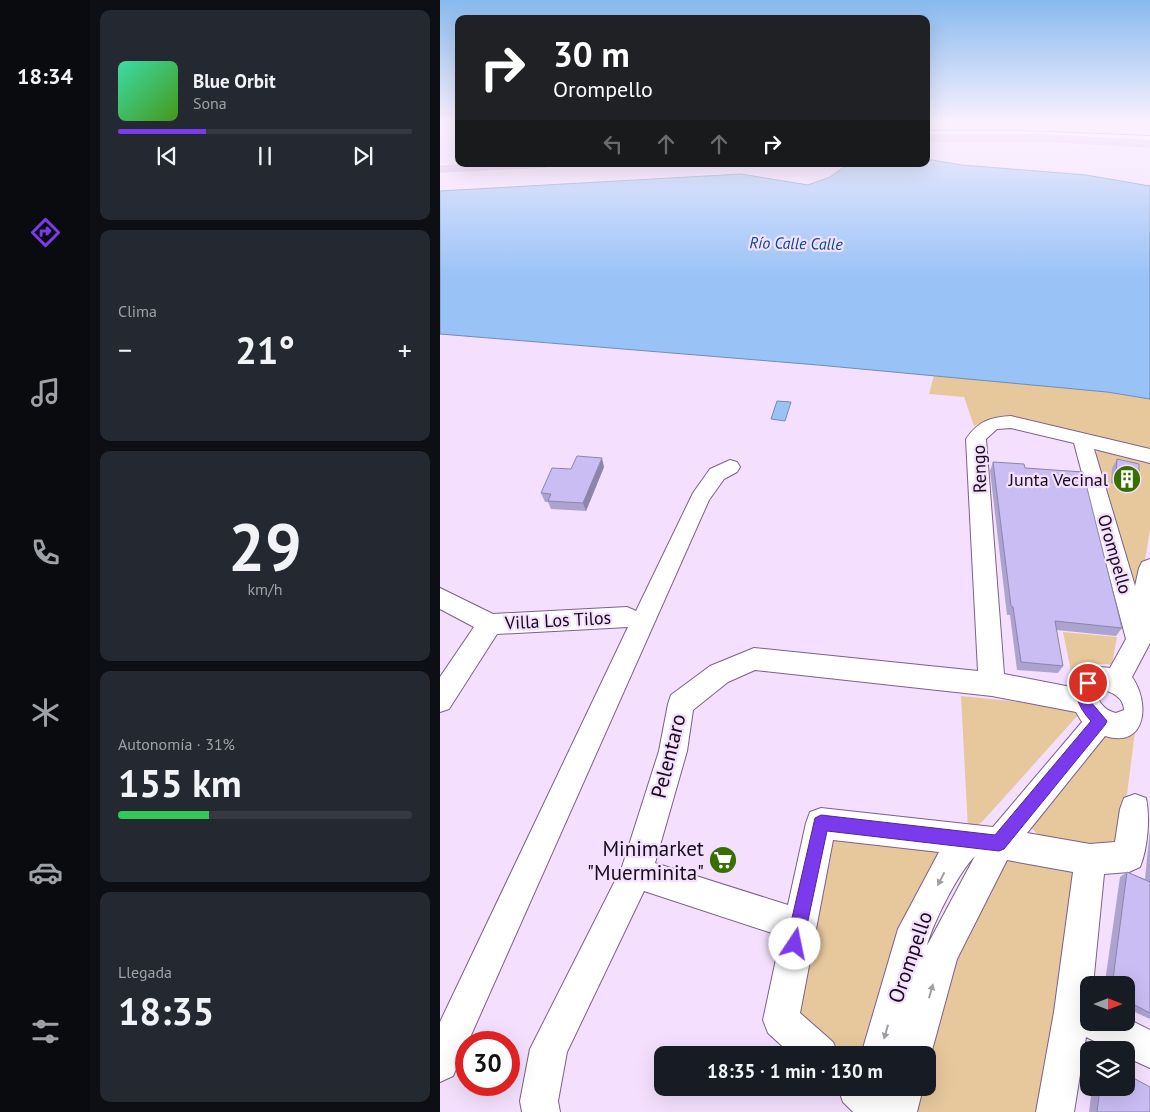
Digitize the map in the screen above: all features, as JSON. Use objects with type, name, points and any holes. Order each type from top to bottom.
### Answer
[{"type":"street","name":"Rengo","points":[[992,684],[976,439],[982,429],[992,423],[1011,422],[1150,456]]},
{"type":"street","name":"Orompello","points":[[1082,439],[1139,640]]},
{"type":"street","points":[[440,1063],[700,498],[717,474],[730,467]]},
{"type":"street","name":"Orompello","points":[[882,1046],[915,929],[948,864],[983,841],[1092,711],[1084,688],[1093,680],[1100,678],[1116,681],[1139,640],[1150,568]]},
{"type":"street","name":"Villa Los Tilos","points":[[440,598],[490,624],[627,617]]},
{"type":"street","name":"Villa Los Tilos","points":[[440,700],[490,624]]},
{"type":"street","name":"Pelentaro","points":[[541,1112],[539,1101],[549,1049],[636,873],[673,751],[681,704],[719,674],[754,658],[992,684],[1092,711]]},
{"type":"street","points":[[1092,711],[1109,725],[1126,725],[1133,722],[1144,711],[1131,693],[1116,681]]},
{"type":"street","points":[[810,1046],[781,1020],[798,925],[821,823],[983,841],[1090,860],[1129,856],[1135,809]]},
{"type":"street","name":"Orompello","points":[[915,1046],[941,954],[983,841]]},
{"type":"street","points":[[1086,976],[1090,860]]},
{"type":"street","points":[[636,873],[798,925]]},
{"type":"street","points":[[1055,1112],[1081,1031]]},
{"type":"street","points":[[1112,1031],[1150,1049]]},
{"type":"shaded area","points":[[934,375],[1107,392],[1150,399],[1150,451],[1009,417],[993,418],[974,426],[964,397],[929,394]]},
{"type":"shaded area","points":[[1101,450],[1150,461],[1150,529],[1141,585],[1134,585],[1092,454]]},
{"type":"shaded area","points":[[1063,632],[1117,637],[1112,664],[1085,666],[1072,676]]},
{"type":"shaded area","points":[[961,696],[1071,707],[1079,714],[982,822],[968,830]]},
{"type":"shaded area","points":[[1106,732],[1135,732],[1126,802],[1114,851],[1040,837],[1027,823]]},
{"type":"shaded area","points":[[831,835],[951,850],[876,1046],[838,1046],[797,1013]]},
{"type":"shaded area","points":[[1003,856],[1080,868],[1040,1112],[912,1112],[916,1096],[936,1096],[936,1046],[930,1046],[940,991]]},
{"type":"water","name":"Río Calle Calle","points":[[741,174],[808,185],[834,174],[1072,174],[1150,186],[1150,399],[1107,392],[818,365],[440,334],[440,191]]},
{"type":"water","points":[[777,401],[791,402],[785,421],[771,419]]},
{"type":"building","points":[[577,456],[602,458],[583,503],[548,501],[551,494],[541,493],[552,468],[571,469]]},
{"type":"building","points":[[1117,459],[1139,464],[1139,480],[1116,475]]},
{"type":"building","points":[[993,462],[1024,464],[1025,468],[1083,472],[1122,628],[1055,621],[1063,666],[1021,662],[1013,607],[1011,606]]},
{"type":"building","points":[[1127,872],[1150,882],[1150,1013],[1135,1005],[1135,976],[1113,976]]},
{"type":"building","points":[[1135,1079],[1150,1087],[1150,1112],[1097,1112],[1099,1096],[1135,1096]]},
{"type":"place","name":"Junta Vecinal","points":[[1127,479]]},
{"type":"place","name":"Minimarket \"Muerminita\"","points":[[723,860]]},
{"type":"route","points":[[795,944],[821,823],[999,843],[1100,721],[1083,701],[1084,688],[1088,683]]}]
